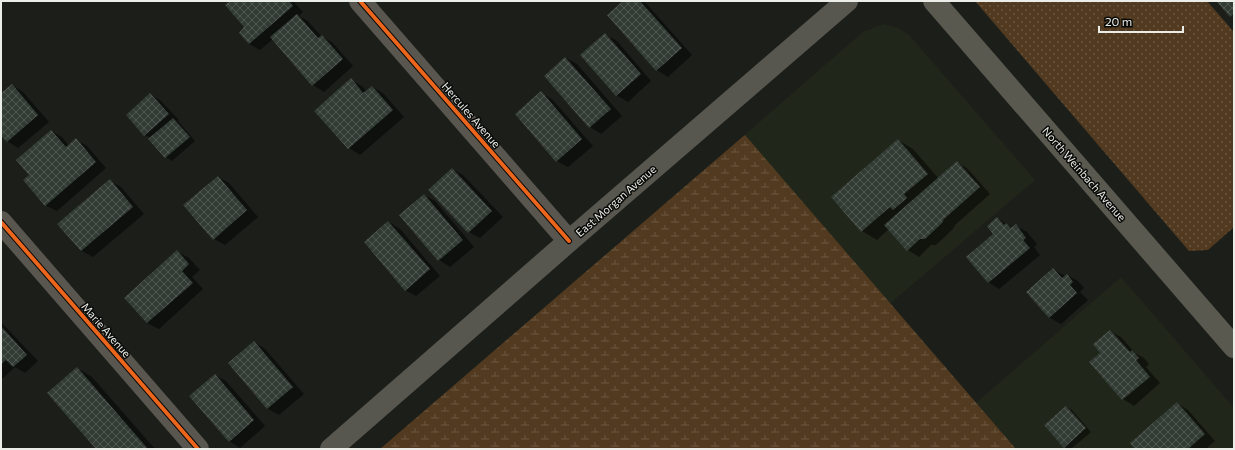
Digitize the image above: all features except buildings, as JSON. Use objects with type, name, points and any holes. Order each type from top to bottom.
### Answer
[{"type":"main road","name":"East Morgan Avenue","points":[[331,449],[569,241],[848,1]]},
{"type":"main road","name":"North Weinbach Avenue","points":[[934,1],[1234,347]]},
{"type":"street","name":"Hercules Avenue","points":[[360,1],[569,241]]},
{"type":"street","name":"Marie Avenue","points":[[1,222],[198,449]]},
{"type":"shaded area","points":[[883,24],[898,28],[909,35],[1035,180],[886,307],[740,139],[863,32]]},
{"type":"shaded area","points":[[1121,277],[1234,408],[1234,449],[1016,449],[976,403]]},
{"type":"green space","points":[[975,1],[1207,1],[1234,32],[1234,227],[1208,250],[1189,251]]},
{"type":"green space","points":[[745,135],[1016,449],[380,449],[740,139]]},
{"type":"cycle path","points":[[360,1],[569,241]]},
{"type":"cycle path","points":[[1,222],[198,449]]}]
